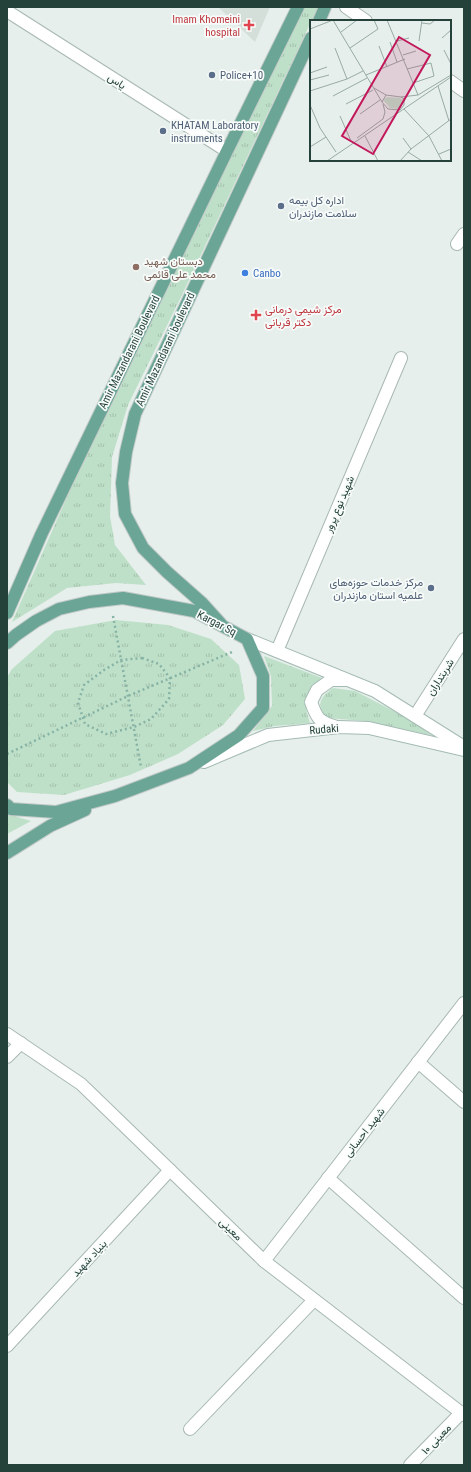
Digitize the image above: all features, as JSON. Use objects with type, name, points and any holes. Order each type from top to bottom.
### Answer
[{"type":"main road","name":"Amir Mazandarani Boulevard","points":[[7,614],[44,528],[298,7]]},
{"type":"main road","points":[[320,20],[326,7]]},
{"type":"main road","name":"Amir Mazandarani boulevard","points":[[221,624],[202,603],[143,548],[125,514],[122,483],[126,452],[135,414],[310,40]]},
{"type":"main road","name":"Kargar Sq","points":[[7,643],[36,621],[59,609],[90,602],[123,598],[194,611],[221,624],[249,642]]},
{"type":"main road","points":[[7,852],[50,826],[115,796],[189,768],[240,735],[263,708],[263,676],[249,642]]},
{"type":"main road","points":[[7,805],[11,809],[56,812],[115,796]]},
{"type":"street","points":[[346,7],[365,20]]},
{"type":"street","name":"یاس","points":[[7,11],[227,151]]},
{"type":"street","points":[[451,82],[464,91]]},
{"type":"street","points":[[457,244],[464,234]]},
{"type":"street","name":"شهید نوع پرور","points":[[277,651],[401,358]]},
{"type":"street","name":"شربتداران","points":[[415,716],[464,638]]},
{"type":"street","name":"Rudaki","points":[[249,642],[277,651],[375,691],[464,749]]},
{"type":"street","points":[[339,727],[325,724],[316,716],[311,702],[317,690],[331,680],[350,681]]},
{"type":"street","name":"Rudaki","points":[[189,768],[268,735],[339,727],[369,728],[464,749]]},
{"type":"street","name":"شهید احسانی","points":[[264,1261],[464,1003]]},
{"type":"street","name":"معینی","points":[[7,1034],[81,1084],[264,1261],[462,1414]]},
{"type":"street","points":[[7,1057],[21,1043]]},
{"type":"street","points":[[418,1062],[464,1102]]},
{"type":"street","name":"بنیاد شهید","points":[[7,1346],[170,1170]]},
{"type":"street","points":[[328,1178],[464,1298]]},
{"type":"street","points":[[190,1429],[314,1300]]},
{"type":"street","name":"معینی ۱۰","points":[[410,1465],[462,1414]]},
{"type":"path","points":[[110,600],[144,785]]},
{"type":"path","points":[[7,754],[82,717],[249,642]]},
{"type":"path","points":[[142,658],[159,664],[170,678],[169,699],[150,719],[134,727],[106,734],[85,724],[78,703],[84,685],[104,670],[121,660],[142,658]]},
{"type":"shaded area","name":"Imam Khomeini hospital","points":[[218,7],[270,7],[255,42]]},
{"type":"green space","points":[[304,7],[318,7],[312,20],[310,20],[310,24],[181,297],[128,405],[112,457],[110,516],[115,545],[146,585],[116,583],[67,588],[12,622],[71,488]]},
{"type":"green space","points":[[116,620],[168,625],[211,639],[239,665],[245,699],[223,725],[178,754],[130,775],[64,795],[17,792],[7,782],[7,677],[12,669],[55,631]]},
{"type":"green space","points":[[264,656],[322,678],[307,698],[306,708],[310,723],[275,726],[253,731],[272,706],[271,676]]},
{"type":"green space","points":[[333,688],[355,691],[407,718],[431,735],[365,721],[327,718],[320,705],[322,698]]},
{"type":"green space","points":[[7,814],[31,821],[7,834]]},
{"type":"place","name":"Imam Khomeini hospital","points":[[249,25]]},
{"type":"place","name":"Police+10","points":[[212,75]]},
{"type":"place","name":"KHATAM Laboratory instruments","points":[[163,131]]},
{"type":"place","name":"اداره کل بیمه سلامت مازندران","points":[[281,206]]},
{"type":"place","name":"دبستان شهید محمد علی قائمی","points":[[136,267]]},
{"type":"place","name":"Canbo","points":[[245,273]]},
{"type":"place","name":"مرکز شیمی درمانی دکتر قربانی","points":[[256,315]]},
{"type":"place","name":"مرکز خدمات حوزه‌های علمیه استان مازندران","points":[[431,588]]}]
